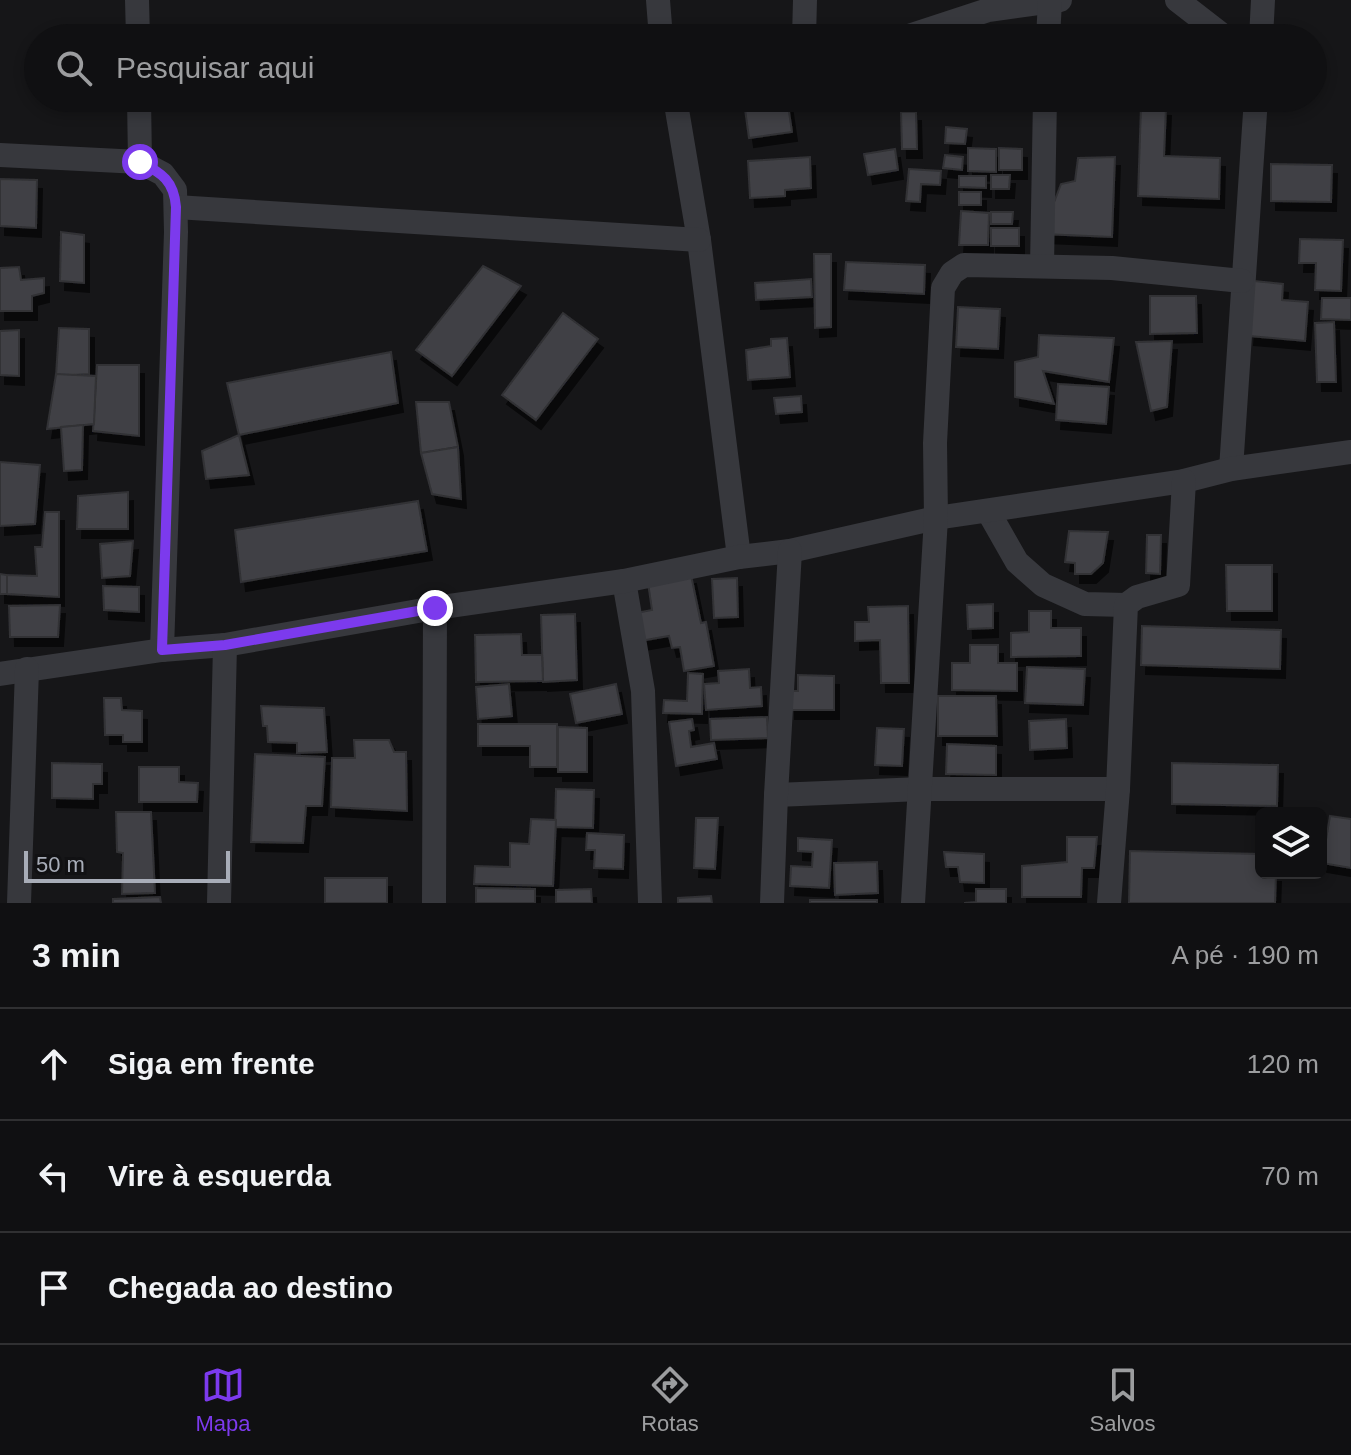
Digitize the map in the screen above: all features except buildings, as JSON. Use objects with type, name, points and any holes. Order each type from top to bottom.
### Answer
[{"type":"street","points":[[137,0],[138,24]]},
{"type":"street","points":[[658,0],[660,24]]},
{"type":"street","points":[[804,24],[805,0]]},
{"type":"street","points":[[1177,0],[1208,24]]},
{"type":"street","points":[[1262,24],[1263,0]]},
{"type":"street","points":[[939,24],[988,5],[1055,1],[1051,24]]},
{"type":"street","points":[[139,112],[140,162]]},
{"type":"street","points":[[682,112],[739,557]]},
{"type":"street","points":[[1042,266],[1045,112]]},
{"type":"street","points":[[1231,469],[1255,112]]},
{"type":"street","points":[[0,155],[140,162],[163,174],[175,190],[162,650]]},
{"type":"street","points":[[176,207],[699,240]]},
{"type":"street","points":[[913,903],[936,518],[935,443],[943,288],[952,273],[964,265],[1112,268],[1242,281]]},
{"type":"street","points":[[0,674],[162,650],[225,645],[435,608],[624,581],[739,557],[790,551],[936,518],[1184,481],[1231,469],[1351,452]]},
{"type":"street","points":[[988,511],[1017,562],[1043,585],[1085,604],[1126,605],[1137,597],[1178,585],[1184,481]]},
{"type":"street","points":[[772,903],[790,551]]},
{"type":"street","points":[[624,581],[643,691],[650,903]]},
{"type":"street","points":[[1109,903],[1118,789],[1126,605]]},
{"type":"street","points":[[434,903],[435,608]]},
{"type":"street","points":[[219,903],[225,645]]},
{"type":"street","points":[[19,903],[27,669]]},
{"type":"street","points":[[776,795],[921,789],[1118,789]]},
{"type":"route","points":[[140,162],[163,174],[175,190],[176,207],[162,650],[225,645],[435,608]]}]
